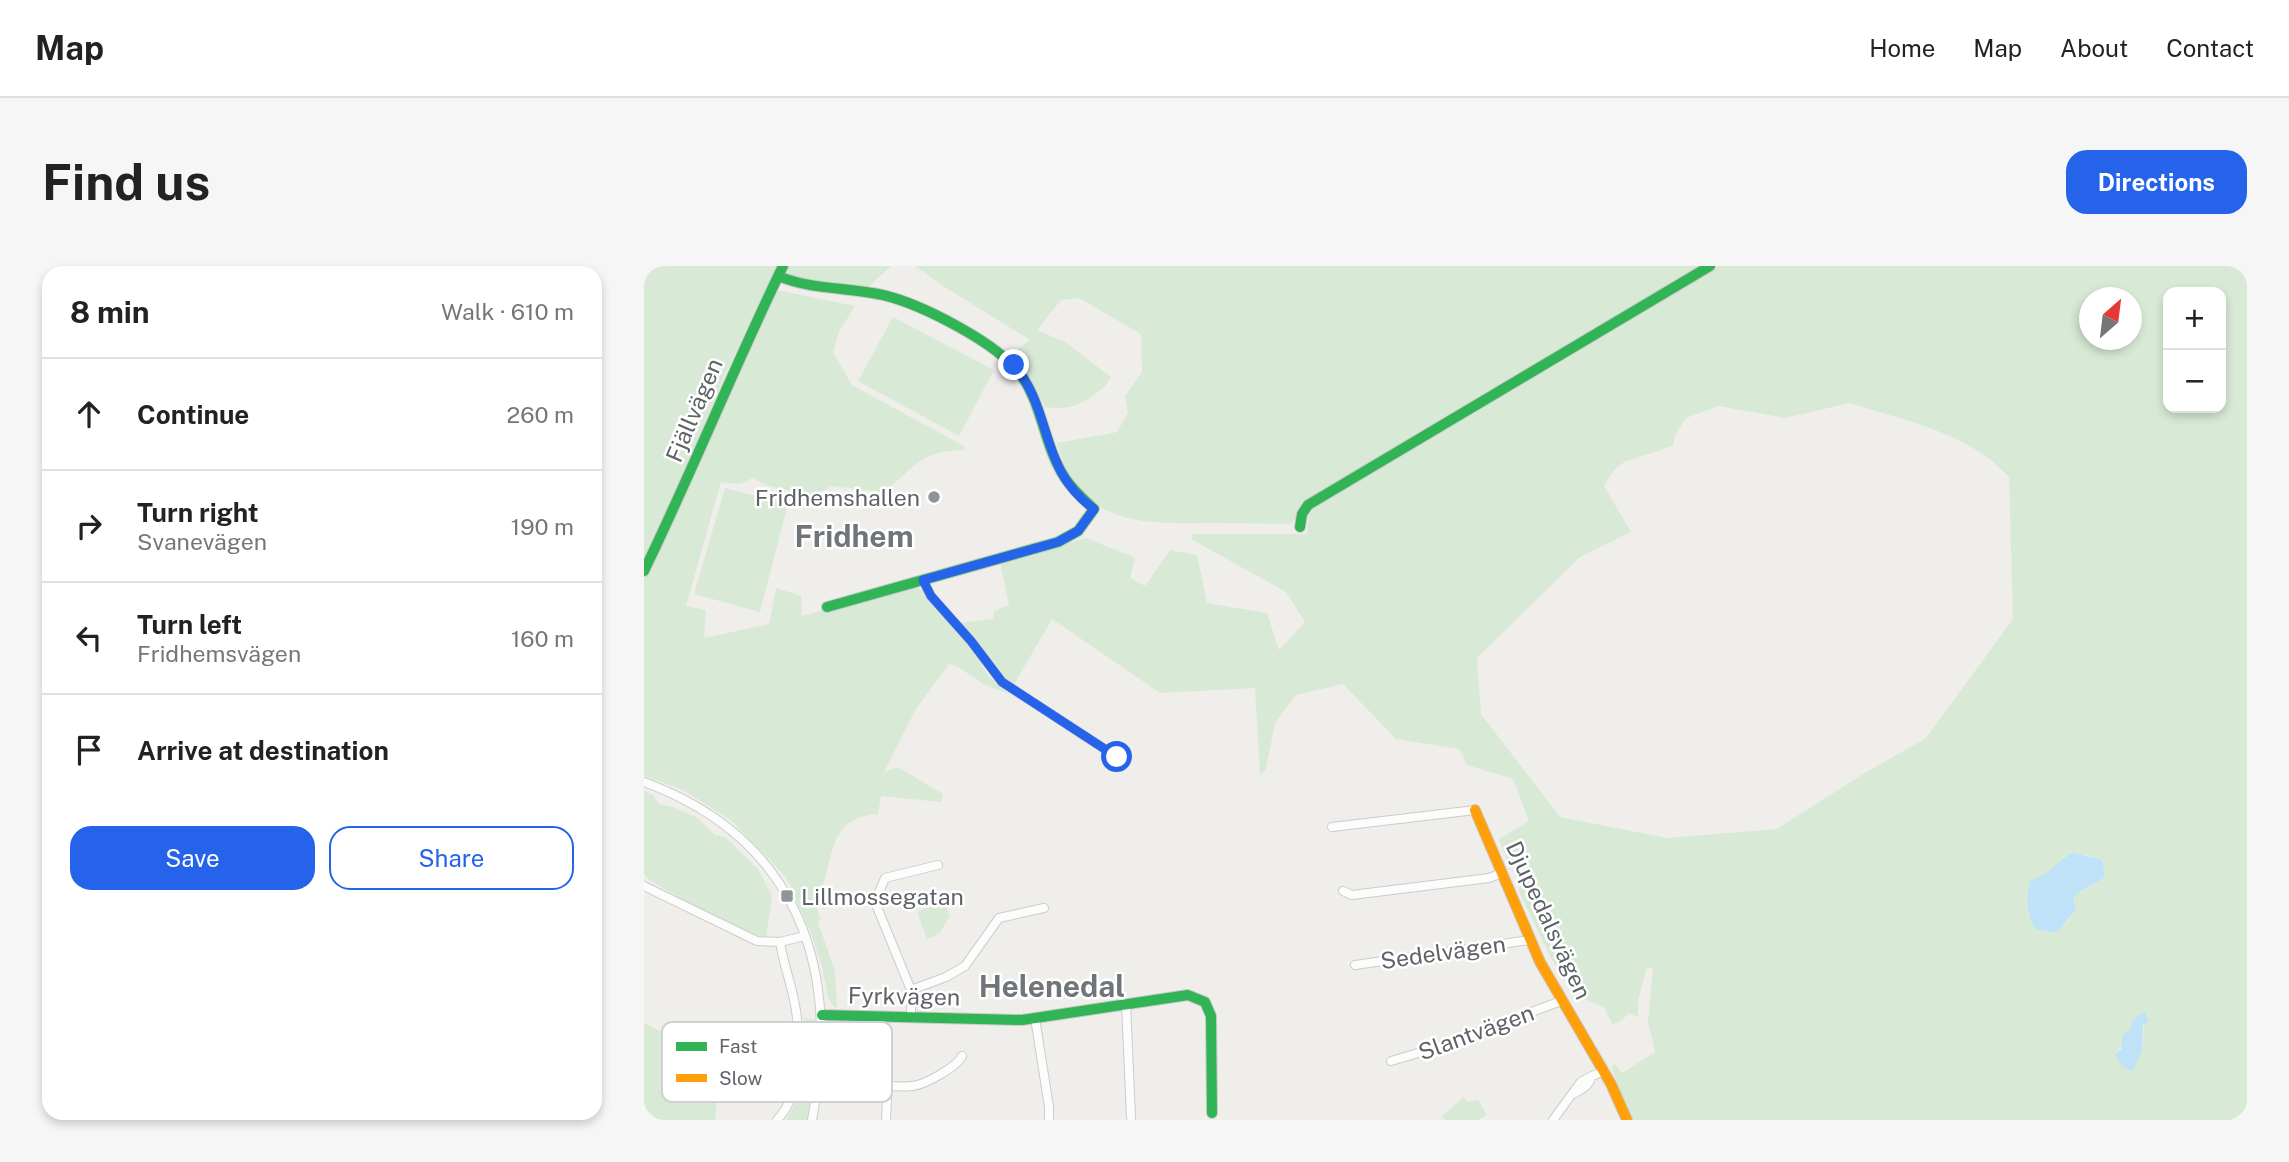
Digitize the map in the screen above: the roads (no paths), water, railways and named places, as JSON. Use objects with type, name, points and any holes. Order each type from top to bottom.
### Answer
[{"type":"street","points":[[1300,527],[1302,514],[1308,505],[1710,266]]},
{"type":"street","points":[[780,271],[813,289],[894,297],[1004,355],[1032,390],[1050,449],[1066,482],[1094,509],[1078,531],[1058,542],[827,607]]},
{"type":"street","name":"Fjällvägen","points":[[644,571],[679,499],[743,349],[780,271]]},
{"type":"street","points":[[923,580],[931,596],[971,641],[1002,682],[1117,757]]},
{"type":"street","points":[[644,782],[675,794],[737,835],[776,877],[806,936],[818,979],[822,1022]]},
{"type":"street","points":[[1332,827],[1475,810]]},
{"type":"street","name":"Djupedalsvägen","points":[[1475,810],[1530,940],[1561,1001],[1604,1071],[1627,1120]]},
{"type":"street","points":[[911,1017],[911,990],[874,902],[885,878],[938,866]]},
{"type":"street","points":[[1343,891],[1352,895],[1489,878],[1502,873]]},
{"type":"street","points":[[644,886],[757,941],[780,942],[806,936]]},
{"type":"street","points":[[911,990],[965,966],[999,918],[1044,908]]},
{"type":"street","name":"Sedelvägen","points":[[1355,965],[1530,940]]},
{"type":"street","points":[[780,942],[796,1022]]},
{"type":"street","name":"Fyrkvägen","points":[[822,1015],[1003,1020],[1035,1018],[1188,995],[1205,1002],[1210,1016],[1212,1113]]},
{"type":"street","name":"Slantvägen","points":[[1391,1061],[1432,1049],[1561,1001]]},
{"type":"street","points":[[1126,1004],[1131,1117]]},
{"type":"street","points":[[867,1017],[867,1022]]},
{"type":"street","points":[[1035,1018],[1049,1120]]},
{"type":"street","points":[[892,1086],[914,1086],[949,1069],[958,1063],[962,1056]]},
{"type":"street","points":[[1553,1120],[1573,1094],[1584,1088],[1591,1078],[1604,1071]]},
{"type":"street","points":[[777,1120],[789,1102]]},
{"type":"street","points":[[812,1120],[816,1102]]},
{"type":"street","points":[[886,1120],[888,1102]]},
{"type":"water","points":[[2072,852],[2102,860],[2105,876],[2076,895],[2073,899],[2076,910],[2057,932],[2037,930],[2030,918],[2028,906],[2031,880]]},
{"type":"water","points":[[2145,1011],[2148,1021],[2143,1025],[2142,1051],[2133,1071],[2123,1067],[2115,1055],[2121,1049],[2123,1034],[2130,1030],[2132,1021]]},
{"type":"place","name":"Fridhemshallen","points":[[934,497]]},
{"type":"place","name":"Lillmossegatan","points":[[787,896]]},
{"type":"district","name":"Fridhem","points":[[854,536]]},
{"type":"district","name":"Helenedal","points":[[1052,986]]}]
